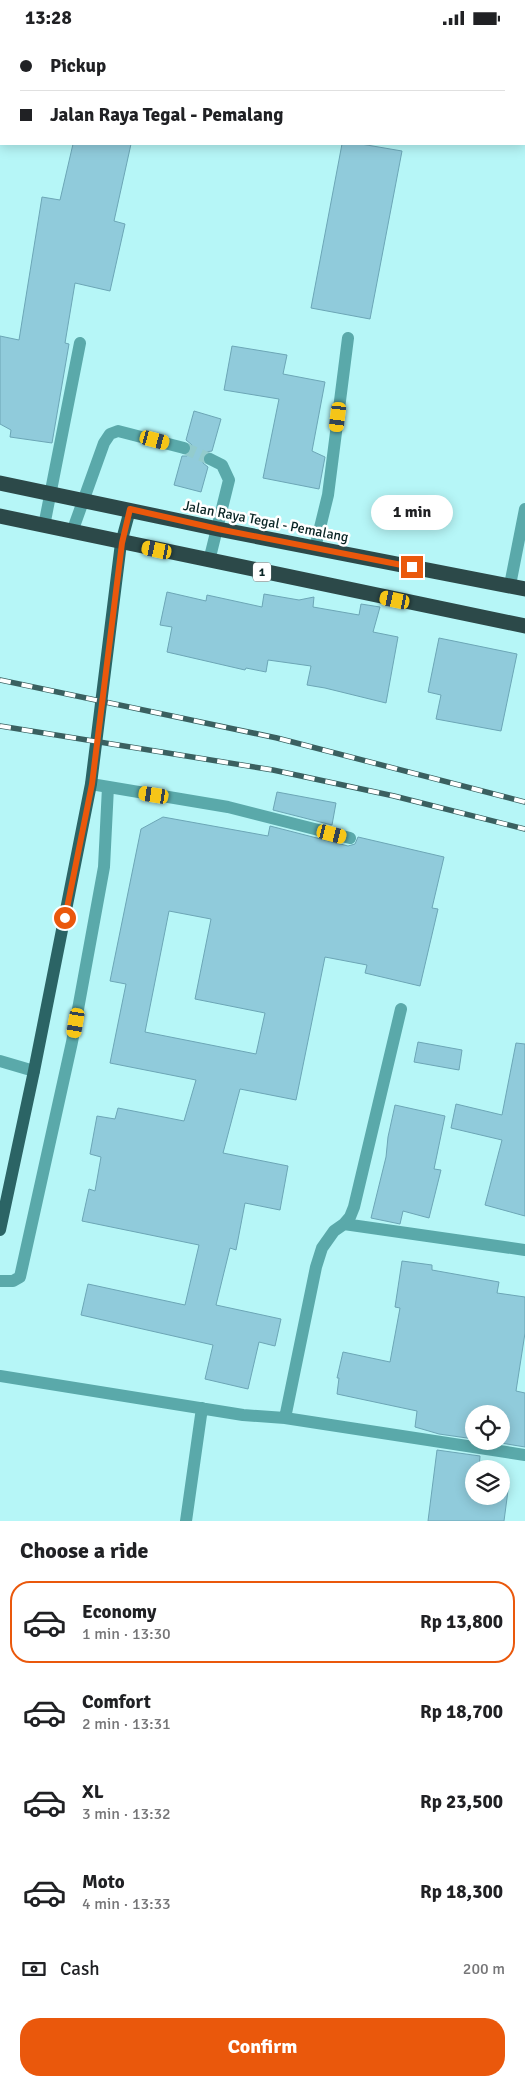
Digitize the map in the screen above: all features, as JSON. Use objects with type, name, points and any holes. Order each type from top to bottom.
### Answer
[{"type":"highway","name":"Jalan Raya Tegal - Pemalang","points":[[0,483],[218,529],[525,589]]},
{"type":"highway","name":"1","points":[[0,517],[525,626]]},
{"type":"main road","points":[[0,1230],[92,784],[122,543],[130,509]]},
{"type":"street","points":[[315,548],[328,495],[348,338]]},
{"type":"street","points":[[44,526],[80,343]]},
{"type":"street","points":[[72,532],[104,443],[110,434],[118,431],[184,448]]},
{"type":"street","points":[[209,561],[229,480],[222,465],[210,459]]},
{"type":"street","points":[[510,585],[525,509]]},
{"type":"street","points":[[92,784],[228,807],[350,838]]},
{"type":"street","points":[[0,1281],[13,1281],[20,1277],[72,1042],[104,867],[108,787]]},
{"type":"street","points":[[285,1418],[319,1258],[322,1248],[334,1231],[350,1217],[354,1207],[401,1009]]},
{"type":"street","points":[[0,1061],[34,1071]]},
{"type":"street","points":[[344,1224],[525,1250]]},
{"type":"street","points":[[0,1376],[202,1409],[243,1415],[285,1418],[525,1455]]},
{"type":"street","points":[[186,1521],[202,1409]]},
{"type":"building","points":[[73,145],[131,145],[114,221],[125,224],[110,291],[75,283],[65,343],[69,344],[52,443],[10,437],[11,430],[0,424],[0,336],[19,340],[42,197],[60,200]]},
{"type":"building","points":[[342,145],[367,145],[402,151],[370,319],[311,308]]},
{"type":"building","points":[[232,346],[287,355],[283,374],[325,382],[312,451],[325,457],[319,489],[263,478],[279,399],[224,390]]},
{"type":"building","points":[[194,411],[221,419],[212,451],[206,452],[203,456],[203,463],[208,467],[201,492],[174,485],[182,456],[187,456],[192,450],[192,445],[186,440]]},
{"type":"building","points":[[167,592],[206,601],[207,595],[262,607],[264,594],[299,600],[314,597],[313,607],[359,615],[361,604],[380,607],[373,632],[398,637],[386,703],[307,685],[311,666],[268,660],[266,672],[246,668],[245,670],[167,652],[172,627],[160,625]]},
{"type":"building","points":[[439,638],[517,654],[501,731],[436,719],[441,695],[428,692]]},
{"type":"building","points":[[277,792],[336,803],[332,825],[273,810]]},
{"type":"building","points":[[163,817],[268,836],[270,826],[348,846],[355,844],[358,837],[444,857],[432,908],[438,909],[420,986],[365,973],[367,965],[325,957],[296,1100],[240,1089],[223,1153],[288,1166],[280,1210],[245,1203],[236,1250],[230,1248],[216,1305],[281,1319],[275,1346],[259,1342],[248,1389],[205,1379],[213,1345],[81,1315],[88,1284],[185,1305],[199,1245],[82,1221],[89,1189],[95,1191],[101,1157],[90,1154],[97,1116],[115,1119],[118,1108],[184,1121],[196,1080],[110,1063],[126,984],[110,981],[141,829]],"holes":[[[169,911],[211,919],[195,999],[265,1013],[256,1054],[145,1032]]]},
{"type":"building","points":[[418,1042],[462,1050],[459,1070],[414,1062]]},
{"type":"building","points":[[516,1043],[525,1044],[525,1216],[485,1205],[502,1140],[451,1128],[456,1104],[502,1115]]},
{"type":"building","points":[[395,1105],[445,1116],[434,1169],[441,1170],[429,1218],[403,1211],[400,1224],[371,1218],[386,1157]]},
{"type":"building","points":[[402,1261],[432,1265],[432,1270],[499,1282],[497,1293],[525,1297],[525,1333],[516,1391],[525,1393],[525,1447],[510,1444],[510,1405],[465,1405],[465,1438],[439,1434],[415,1427],[417,1411],[337,1394],[339,1378],[337,1378],[343,1352],[390,1362],[400,1308],[395,1307]]},
{"type":"building","points":[[437,1450],[480,1456],[480,1460],[465,1460],[465,1505],[506,1505],[504,1521],[428,1521]]},
{"type":"tunnel","points":[[184,448],[210,459]]},
{"type":"railway","points":[[0,680],[277,738],[525,802]]},
{"type":"railway","points":[[0,726],[273,770],[394,796],[525,829]]},
{"type":"route","points":[[65,918],[92,784],[122,543],[130,509],[218,529],[412,567]]}]
